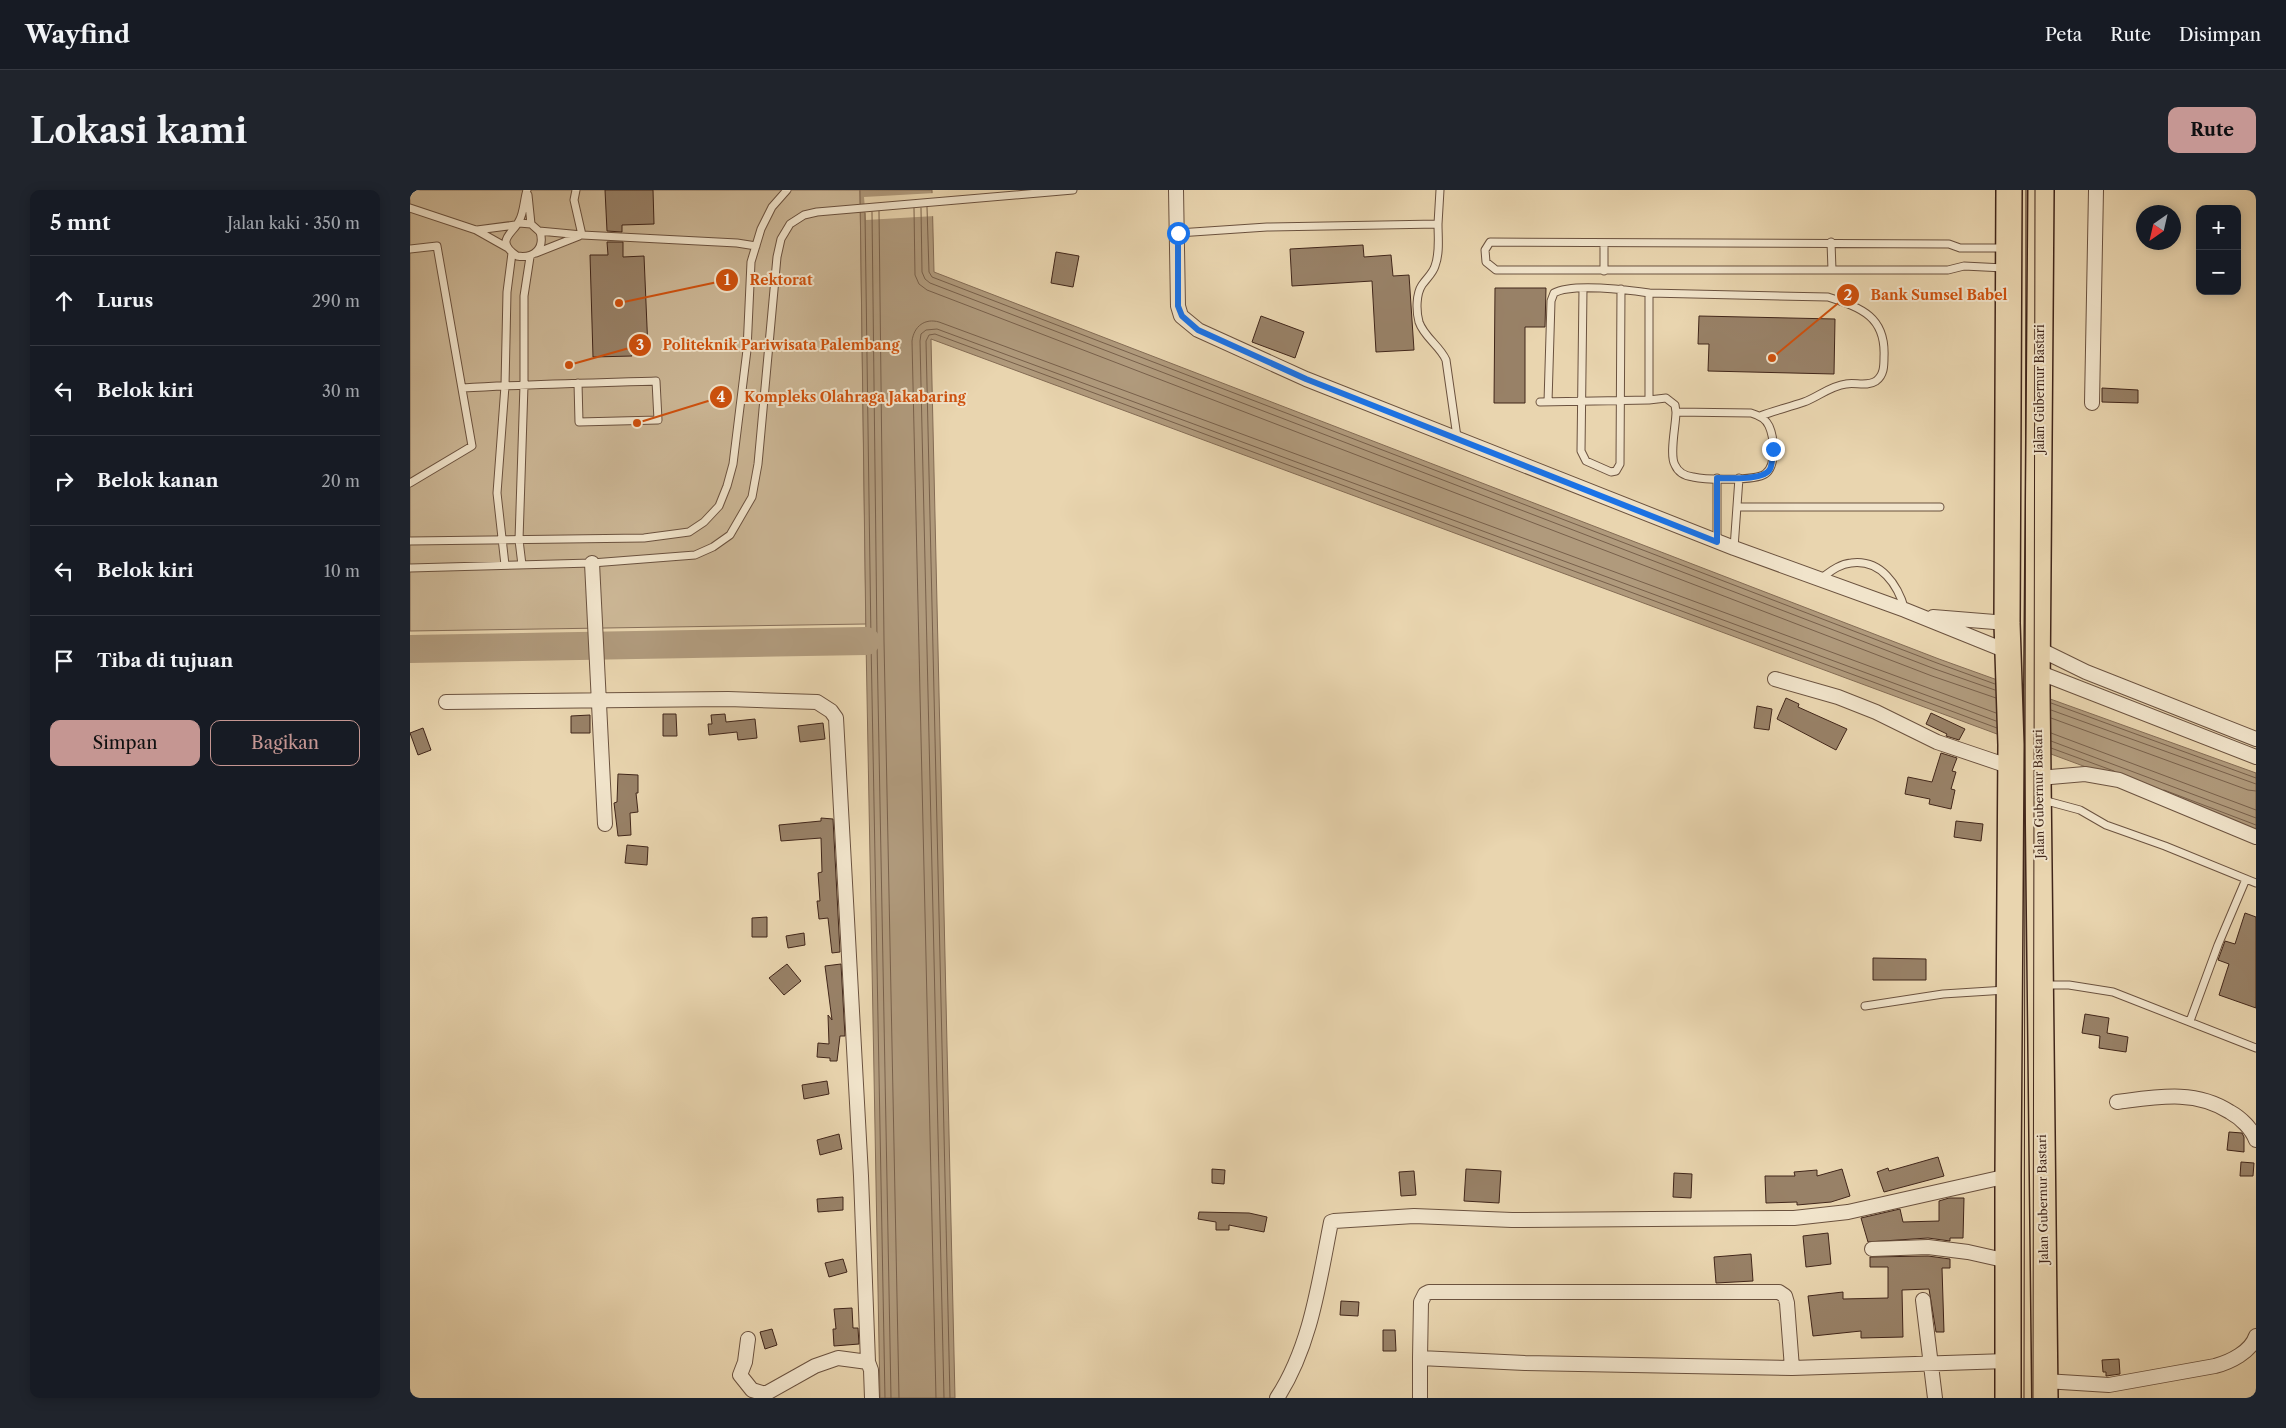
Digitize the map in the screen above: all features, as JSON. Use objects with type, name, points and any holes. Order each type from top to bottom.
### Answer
[{"type":"highway","points":[[2008,1398],[2011,756],[2008,623],[2009,190]]},
{"type":"highway","name":"Jalan Gubernur Bastari","points":[[2041,190],[2037,648],[2045,1390]]},
{"type":"street","points":[[1176,190],[1178,306],[1182,316],[1198,330],[1306,379],[1457,437],[1717,542],[1905,610],[2009,652]]},
{"type":"street","points":[[2092,403],[2096,190]]},
{"type":"street","points":[[592,563],[605,824]]},
{"type":"street","points":[[1920,616],[2008,623]]},
{"type":"street","points":[[2037,648],[2086,672],[2256,739]]},
{"type":"street","points":[[1775,680],[1838,697],[1876,712],[1937,742],[2011,756]]},
{"type":"street","points":[[2038,682],[2256,757]]},
{"type":"street","points":[[446,702],[728,699],[817,702],[831,711],[836,718],[861,1169],[868,1362],[872,1370],[872,1398]]},
{"type":"street","points":[[2039,777],[2084,774],[2119,780],[2256,837]]},
{"type":"street","points":[[2116,1102],[2178,1096],[2195,1097],[2224,1108],[2238,1117],[2256,1140]]},
{"type":"street","points":[[1277,1398],[1300,1353],[1312,1315],[1331,1222],[1334,1221],[1414,1216],[1512,1220],[1794,1218],[1848,1212],[2008,1176]]},
{"type":"street","points":[[1872,1249],[1928,1247],[2008,1260]]},
{"type":"street","points":[[1420,1398],[1421,1302],[1425,1294],[1429,1292],[1779,1292],[1785,1296],[1788,1303],[1792,1368]]},
{"type":"street","points":[[1923,1300],[1935,1398]]},
{"type":"street","points":[[2045,1390],[2109,1386],[2215,1366],[2225,1363],[2243,1352],[2254,1342],[2256,1336]]},
{"type":"street","points":[[748,1339],[745,1362],[740,1375],[752,1390],[765,1394],[815,1366],[838,1358],[868,1362]]},
{"type":"street","points":[[1420,1358],[1553,1364],[1792,1368],[2008,1361]]},
{"type":"lane","points":[[527,190],[531,224]]},
{"type":"lane","points":[[505,565],[498,493],[505,386],[510,250],[507,236],[517,224],[527,190]]},
{"type":"lane","points":[[576,190],[574,200],[582,235]]},
{"type":"lane","points":[[410,541],[644,538],[689,532],[704,522],[719,506],[733,464],[747,350],[751,262],[772,207],[787,190]]},
{"type":"lane","points":[[410,568],[592,563],[695,555],[713,547],[730,535],[752,497],[758,464],[777,257],[781,239],[790,224],[804,215],[851,208],[1073,190]]},
{"type":"lane","points":[[1440,190],[1438,257],[1435,267],[1421,286],[1418,295],[1418,311],[1423,330],[1442,351],[1446,360],[1457,437]]},
{"type":"lane","points":[[410,208],[476,230],[517,256],[532,255],[582,235]]},
{"type":"lane","points":[[476,230],[517,224],[531,224],[539,231],[542,244],[532,255],[524,296],[524,385],[519,540],[522,565]]},
{"type":"lane","points":[[1178,233],[1268,227],[1438,224]]},
{"type":"lane","points":[[539,231],[582,235],[737,242],[756,246]]},
{"type":"lane","points":[[1490,242],[1832,242],[1948,244],[2008,258],[1948,270],[1496,270],[1486,262],[1485,250],[1490,242]]},
{"type":"lane","points":[[1832,242],[1832,270]]},
{"type":"lane","points":[[1604,243],[1604,270]]},
{"type":"lane","points":[[410,249],[437,246],[472,446],[410,482]]},
{"type":"lane","points":[[1583,289],[1584,401],[1582,451],[1584,457],[1591,464],[1611,472],[1616,471],[1620,464],[1621,289]]},
{"type":"lane","points":[[1676,412],[1751,413],[1760,416],[1769,427],[1773,449],[1770,468],[1765,474],[1739,478],[1693,477],[1677,470],[1672,458],[1675,405],[1666,398],[1621,401],[1544,402],[1552,296],[1557,291],[1621,289],[1649,293],[1828,297],[1862,309],[1873,318],[1881,329],[1885,341],[1884,369],[1876,381],[1870,384],[1838,385],[1804,402],[1760,416]]},
{"type":"lane","points":[[1649,293],[1649,400]]},
{"type":"lane","points":[[463,388],[578,383],[656,381],[658,420],[579,422],[578,383]]},
{"type":"lane","points":[[1717,478],[1717,542]]},
{"type":"lane","points":[[1734,548],[1739,478]]},
{"type":"lane","points":[[1737,507],[1940,507]]},
{"type":"lane","points":[[1820,579],[1838,567],[1852,563],[1866,563],[1882,571],[1895,583],[1905,610]]},
{"type":"lane","points":[[2039,777],[2080,810],[2106,825],[2256,883]]},
{"type":"lane","points":[[2190,1021],[2218,945],[2246,879]]},
{"type":"lane","points":[[2040,985],[2069,985],[2113,992],[2256,1048]]},
{"type":"lane","points":[[1865,1006],[1943,994],[2009,990]]},
{"type":"shaded area","points":[[410,190],[860,190],[866,624],[410,631]]},
{"type":"water","points":[[860,190],[932,190],[934,272],[1939,659],[2256,773],[2256,830],[931,339],[955,1398],[880,1398]]},
{"type":"pier","points":[[935,193],[935,216],[866,220],[864,197]]},
{"type":"building","points":[[605,190],[653,190],[654,224],[622,225],[622,232],[607,231]]},
{"type":"building","points":[[607,242],[623,242],[623,257],[644,256],[648,350],[632,350],[632,356],[593,357],[590,255],[608,255]]},
{"type":"building","points":[[1363,245],[1364,257],[1391,255],[1393,276],[1409,275],[1414,350],[1376,352],[1372,281],[1292,286],[1290,249]]},
{"type":"building","points":[[1056,252],[1079,256],[1073,287],[1051,283]]},
{"type":"building","points":[[1495,288],[1546,288],[1545,327],[1525,327],[1525,403],[1494,403]]},
{"type":"building","points":[[1261,316],[1304,332],[1295,358],[1252,342]]},
{"type":"building","points":[[1699,316],[1835,319],[1834,374],[1708,371],[1709,344],[1698,344]]},
{"type":"building","points":[[2102,388],[2138,390],[2138,403],[2102,402]]},
{"type":"building","points":[[1786,698],[1799,704],[1798,707],[1847,729],[1836,750],[1777,719]]},
{"type":"building","points":[[1757,706],[1772,709],[1769,730],[1754,728]]},
{"type":"building","points":[[1931,713],[1965,729],[1959,740],[1946,736],[1947,734],[1926,724]]},
{"type":"building","points":[[663,714],[676,714],[677,736],[663,736]]},
{"type":"building","points":[[725,714],[726,722],[755,719],[757,738],[738,740],[737,732],[709,735],[708,724],[712,724],[711,715]]},
{"type":"building","points":[[590,715],[590,733],[571,733],[571,716]]},
{"type":"building","points":[[823,723],[825,739],[800,742],[798,726]]},
{"type":"building","points":[[423,728],[431,750],[418,755],[410,733]]},
{"type":"building","points":[[1941,753],[1957,758],[1952,771],[1956,772],[1951,789],[1955,790],[1951,809],[1929,804],[1930,799],[1905,794],[1908,777],[1932,782]]},
{"type":"building","points":[[618,774],[638,775],[638,793],[636,793],[638,812],[630,813],[631,835],[618,836],[614,803],[617,802]]},
{"type":"building","points":[[821,818],[833,819],[840,952],[832,953],[828,918],[819,919],[817,901],[820,901],[818,873],[822,872],[821,838],[781,841],[779,825],[821,821]]},
{"type":"building","points":[[1956,821],[1983,824],[1981,841],[1954,837]]},
{"type":"building","points":[[627,845],[648,847],[647,865],[625,863]]},
{"type":"building","points":[[2245,913],[2256,917],[2256,1008],[2219,995],[2229,964],[2218,960],[2225,941],[2235,944]]},
{"type":"building","points":[[767,917],[767,937],[752,937],[752,918]]},
{"type":"building","points":[[804,933],[805,945],[788,948],[786,936]]},
{"type":"building","points":[[1873,958],[1926,959],[1926,980],[1873,980]]},
{"type":"building","points":[[787,964],[801,981],[784,995],[769,978]]},
{"type":"building","points":[[841,964],[845,1036],[840,1036],[837,1061],[830,1061],[830,1058],[817,1057],[818,1043],[829,1044],[828,1015],[832,1020],[825,966]]},
{"type":"building","points":[[2085,1014],[2109,1018],[2107,1033],[2128,1037],[2126,1052],[2099,1048],[2100,1036],[2082,1033]]},
{"type":"building","points":[[827,1081],[829,1094],[804,1099],[802,1085]]},
{"type":"building","points":[[2229,1132],[2242,1133],[2244,1137],[2244,1152],[2227,1150]]},
{"type":"building","points":[[839,1134],[842,1149],[820,1155],[817,1140]]},
{"type":"building","points":[[1938,1157],[1944,1176],[1884,1192],[1877,1172],[1888,1168],[1889,1171]]},
{"type":"building","points":[[2241,1162],[2254,1163],[2253,1176],[2240,1176]]},
{"type":"building","points":[[1212,1169],[1225,1170],[1224,1184],[1212,1183]]},
{"type":"building","points":[[1466,1169],[1501,1171],[1499,1203],[1464,1201]]},
{"type":"building","points":[[1842,1169],[1850,1196],[1831,1202],[1797,1205],[1797,1202],[1766,1203],[1765,1176],[1795,1176],[1794,1172],[1817,1170],[1817,1176]]},
{"type":"building","points":[[1414,1171],[1416,1195],[1401,1196],[1399,1172]]},
{"type":"building","points":[[1674,1173],[1692,1174],[1691,1198],[1673,1197]]},
{"type":"building","points":[[843,1197],[843,1210],[818,1212],[817,1199]]},
{"type":"building","points":[[1949,1198],[1964,1198],[1963,1238],[1950,1238],[1950,1241],[1928,1238],[1868,1242],[1861,1218],[1900,1209],[1903,1222],[1939,1221],[1939,1201]]},
{"type":"building","points":[[1199,1212],[1249,1213],[1267,1217],[1264,1232],[1229,1225],[1229,1230],[1216,1230],[1216,1222],[1198,1219]]},
{"type":"building","points":[[1828,1233],[1831,1264],[1806,1267],[1803,1236]]},
{"type":"building","points":[[1751,1254],[1753,1281],[1716,1283],[1714,1257]]},
{"type":"building","points":[[1928,1256],[1950,1259],[1950,1268],[1942,1268],[1944,1332],[1936,1332],[1929,1289],[1902,1290],[1903,1337],[1861,1338],[1861,1331],[1813,1336],[1808,1296],[1843,1292],[1843,1299],[1888,1298],[1888,1267],[1870,1267],[1870,1257]]},
{"type":"building","points":[[843,1259],[847,1272],[829,1277],[825,1263]]},
{"type":"building","points":[[1341,1301],[1359,1302],[1358,1316],[1340,1315]]},
{"type":"building","points":[[852,1308],[853,1328],[858,1328],[859,1344],[834,1346],[833,1329],[836,1329],[834,1309]]},
{"type":"building","points":[[772,1329],[777,1345],[765,1349],[760,1332]]},
{"type":"building","points":[[1383,1330],[1395,1330],[1396,1351],[1383,1351]]},
{"type":"building","points":[[2119,1359],[2120,1374],[2106,1376],[2106,1372],[2103,1372],[2102,1360]]},
{"type":"waterway","points":[[410,649],[866,641]]},
{"type":"tram line","points":[[2024,1398],[2026,190]]},
{"type":"tram line","points":[[2033,1398],[2035,190]]},
{"type":"place","name":"Rektorat","points":[[619,303]]},
{"type":"place","name":"Bank Sumsel Babel","points":[[1772,358]]},
{"type":"place","name":"Politeknik Pariwisata Palembang","points":[[569,365]]},
{"type":"place","name":"Kompleks Olahraga Jakabaring","points":[[637,423]]},
{"type":"route","points":[[1178,233],[1178,306],[1182,316],[1198,330],[1306,379],[1717,542],[1717,478],[1739,478],[1765,474],[1770,468],[1773,449]]}]
